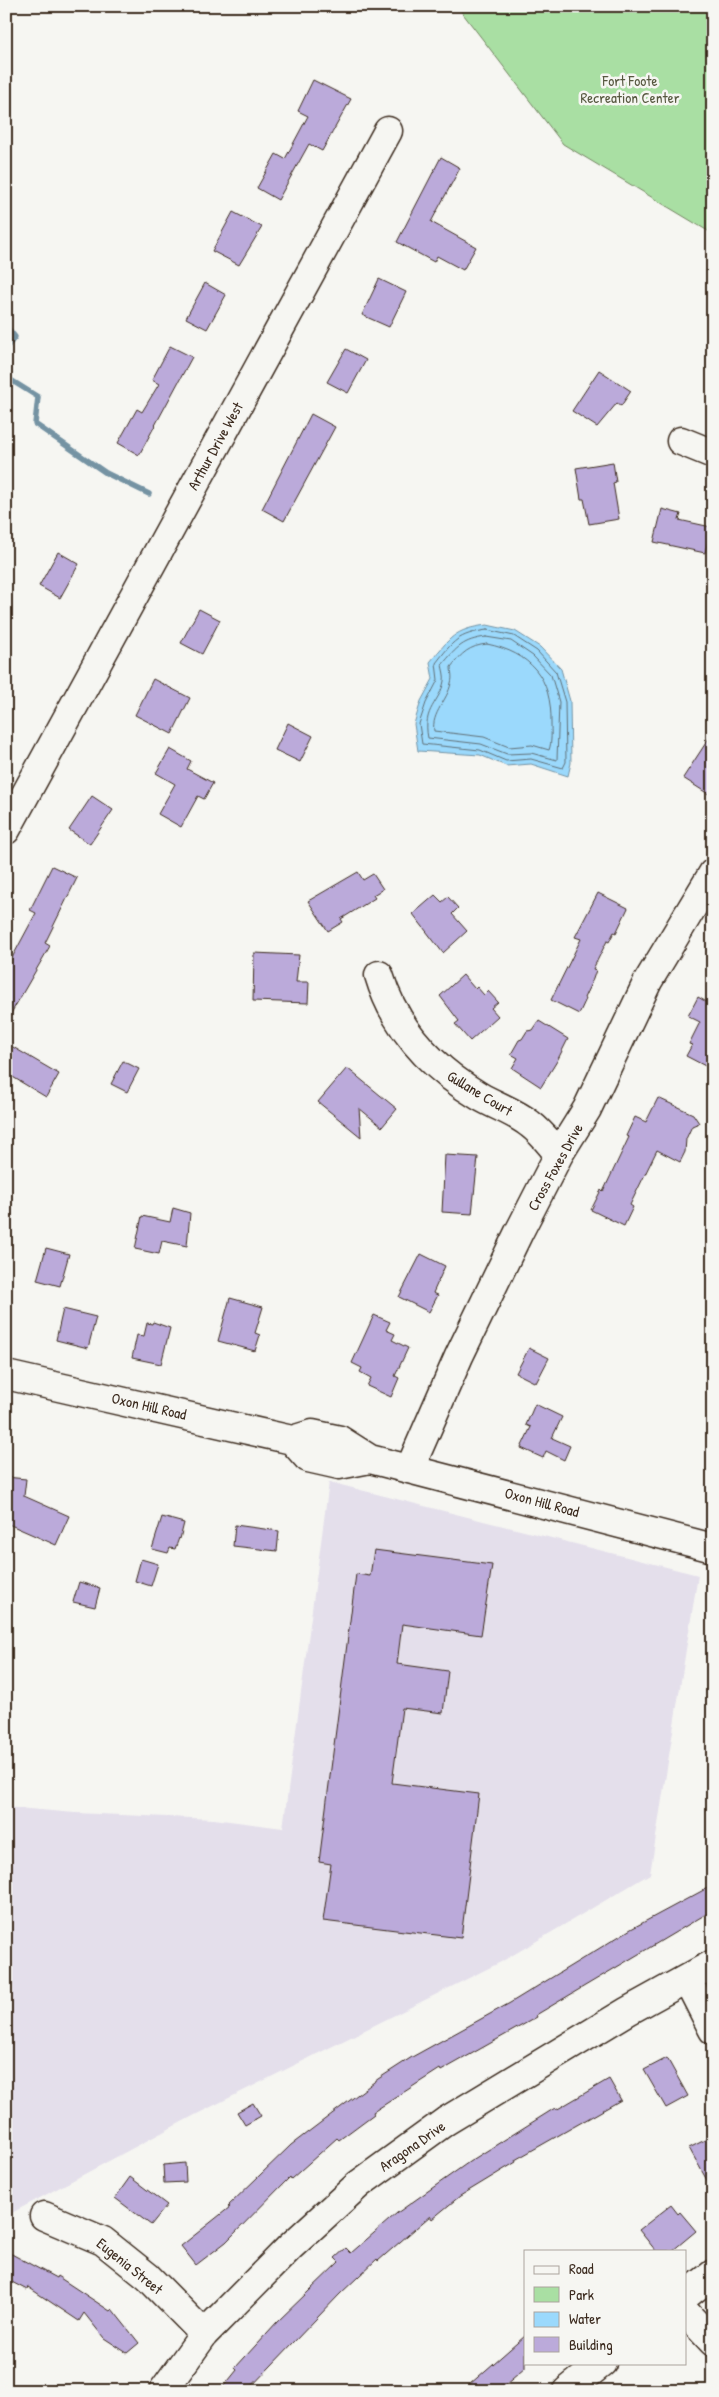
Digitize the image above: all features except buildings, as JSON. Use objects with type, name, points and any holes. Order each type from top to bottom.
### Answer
[{"type":"street","name":"Arthur Drive West","points":[[6,830],[388,131]]},
{"type":"street","points":[[682,441],[713,454]]},
{"type":"street","name":"Cross Foxes Drive","points":[[410,1468],[459,1356],[559,1154],[587,1109],[648,981],[713,873]]},
{"type":"street","name":"Gullane Court","points":[[379,975],[395,1018],[431,1060],[452,1079],[532,1125],[559,1154]]},
{"type":"street","name":"Oxon Hill Road","points":[[6,1374],[292,1440],[312,1434],[340,1440],[370,1459],[713,1548]]},
{"type":"street","name":"Aragona Drive","points":[[163,2391],[204,2334],[290,2247],[358,2184],[446,2121],[628,2010],[713,1964]]},
{"type":"street","points":[[687,1979],[713,2030]]},
{"type":"street","name":"Eugenia Street","points":[[44,2216],[103,2241],[148,2277],[204,2334]]},
{"type":"street","points":[[686,2295],[713,2274]]},
{"type":"street","points":[[686,2313],[713,2342]]},
{"type":"street","points":[[567,2391],[601,2364]]},
{"type":"shaded area","points":[[329,1482],[698,1575],[650,1874],[501,1962],[193,2116],[6,2216],[6,1807],[75,1813],[214,1819],[283,1828]]},
{"type":"green space","name":"Fort Foote Recreation Center","points":[[457,6],[713,6],[713,234],[563,144]]},
{"type":"water","points":[[487,625],[515,631],[540,647],[561,669],[570,701],[571,763],[568,776],[531,764],[506,766],[480,755],[418,751],[414,724],[421,701],[433,679],[430,662],[448,641],[460,632]]},
{"type":"waterway","points":[[6,326],[15,337],[6,348]]},
{"type":"waterway","points":[[6,377],[38,397],[35,424],[106,473],[149,494]]}]
